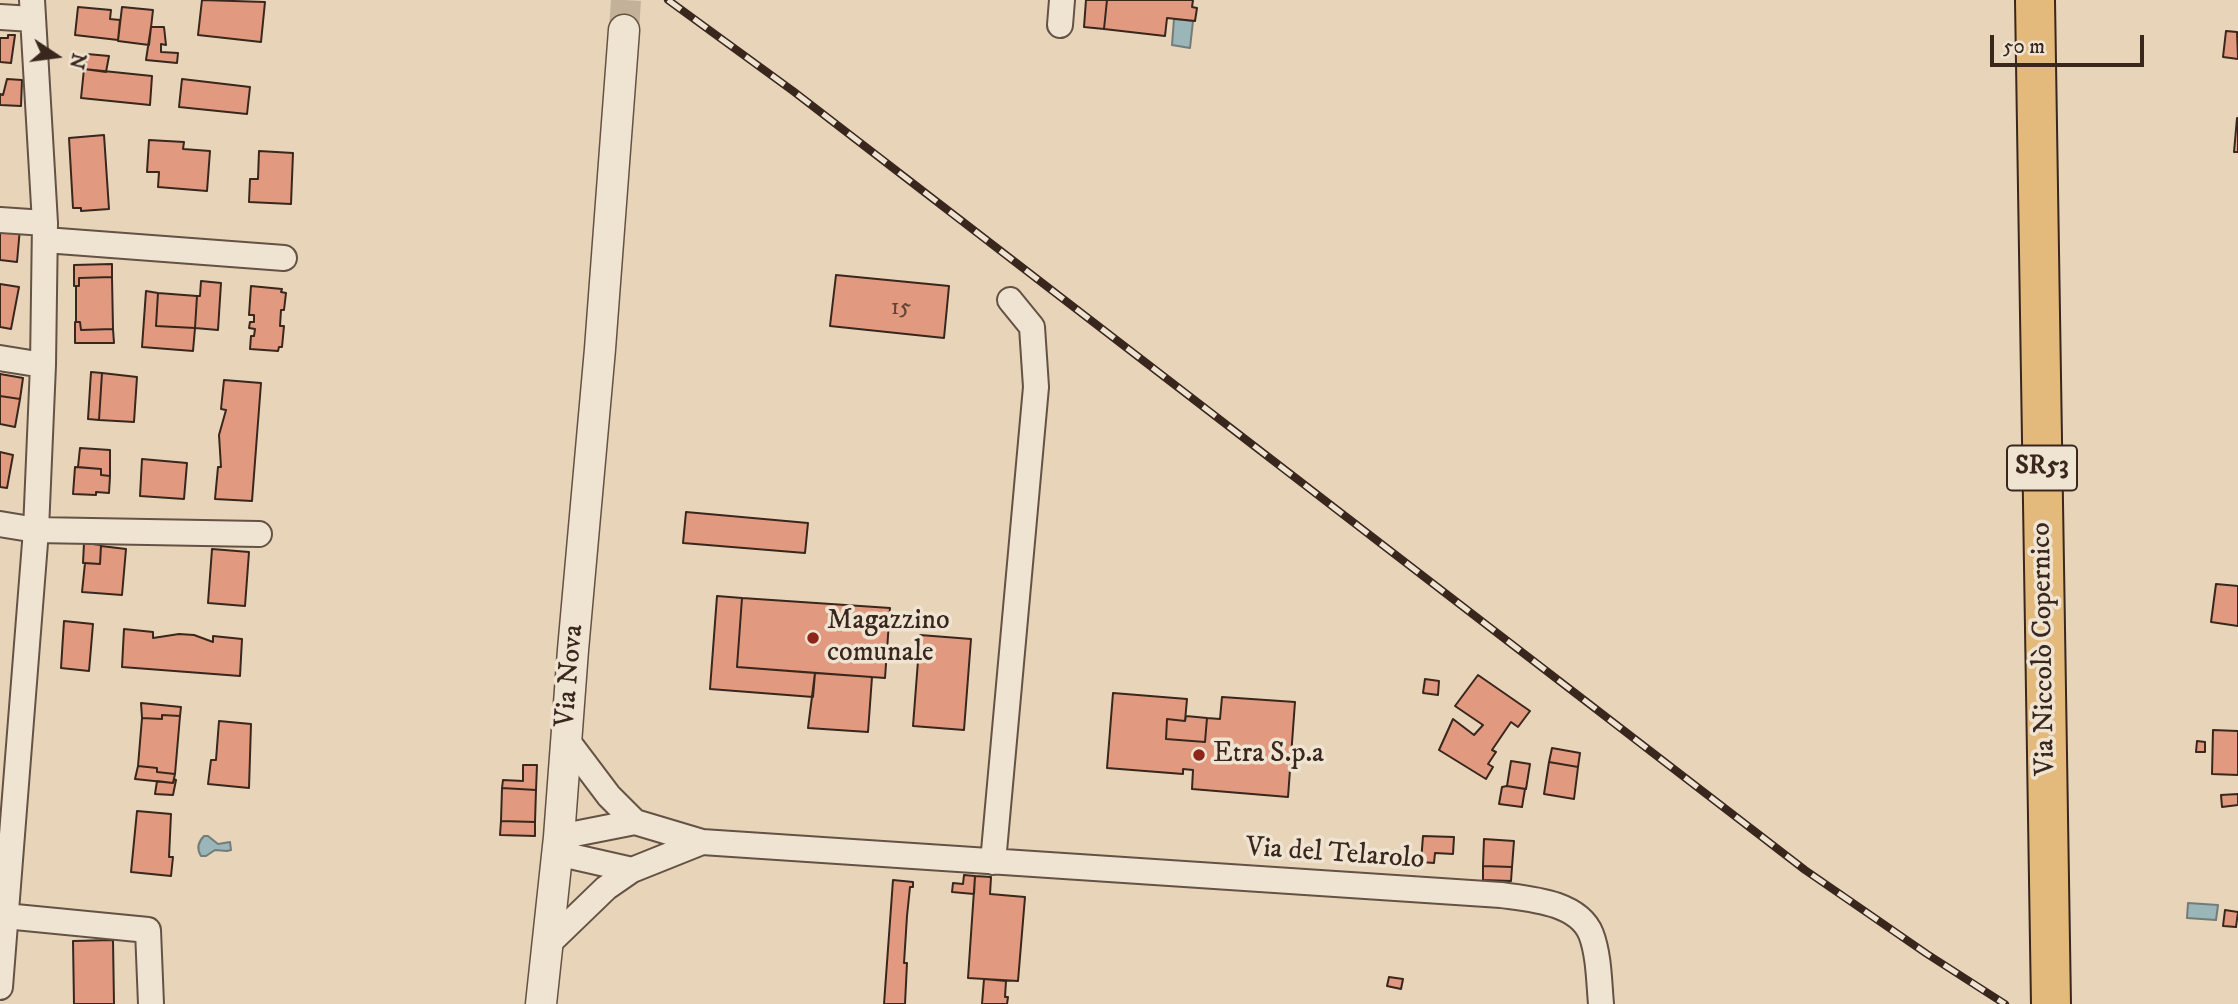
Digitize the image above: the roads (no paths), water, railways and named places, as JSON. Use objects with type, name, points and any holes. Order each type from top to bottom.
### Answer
[{"type":"highway","name":"Via Niccolò Copernico","points":[[2035,0],[2051,1004]]},
{"type":"street","points":[[1060,25],[1062,0]]},
{"type":"street","points":[[0,17],[32,9],[45,232],[36,530],[12,689],[5,916],[0,987]]},
{"type":"street","name":"Via Nova","points":[[541,1004],[558,845],[624,30]]},
{"type":"street","points":[[0,220],[45,232],[284,258]]},
{"type":"street","points":[[993,862],[1036,387],[1032,327],[1010,300]]},
{"type":"street","points":[[0,358],[43,365]]},
{"type":"street","points":[[0,524],[36,530],[259,534]]},
{"type":"street","points":[[566,739],[609,796],[635,822],[702,842]]},
{"type":"street","points":[[558,845],[635,822]]},
{"type":"street","points":[[548,944],[606,888],[632,870],[702,842]]},
{"type":"street","name":"Via del Telarolo","points":[[702,842],[1501,895],[1538,900],[1576,915],[1591,933],[1601,1004]]},
{"type":"street","points":[[558,845],[632,870]]},
{"type":"street","points":[[5,916],[148,930],[151,1004]]},
{"type":"water","points":[[1174,19],[1193,21],[1190,48],[1172,45]]},
{"type":"water","points":[[204,836],[218,844],[230,842],[231,850],[215,850],[201,856],[198,845]]},
{"type":"water","points":[[2188,903],[2218,905],[2216,920],[2187,918]]},
{"type":"tunnel","points":[[624,30],[626,0]]},
{"type":"railway","points":[[668,0],[793,91],[1805,870],[2005,1004]]},
{"type":"place","name":"Magazzino comunale","points":[[813,638]]},
{"type":"place","name":"Etra S.p.a","points":[[1199,755]]}]
